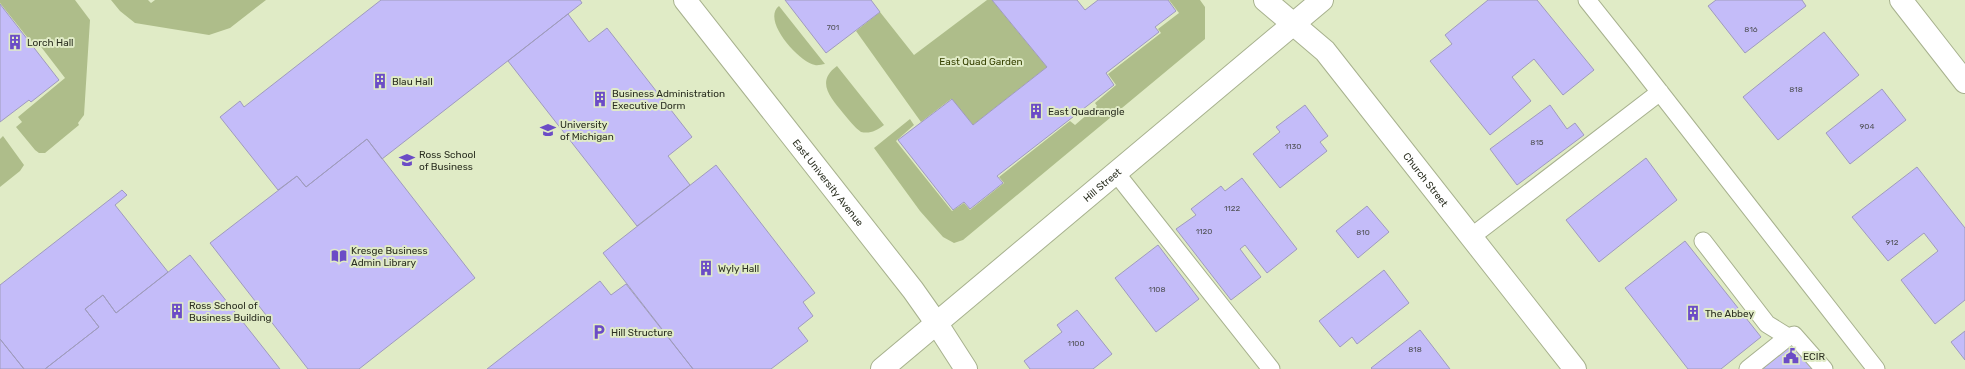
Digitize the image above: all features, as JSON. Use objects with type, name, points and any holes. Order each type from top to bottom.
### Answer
[{"type":"street","name":"East University Avenue","points":[[685,0],[913,290],[938,324],[966,369]]},
{"type":"street","name":"Church Street","points":[[1265,0],[1325,51],[1575,369]]},
{"type":"street","name":"Hill Street","points":[[882,369],[938,324],[1322,0]]},
{"type":"street","points":[[1901,0],[1965,82]]},
{"type":"lane","points":[[1587,0],[1876,369]]},
{"type":"lane","points":[[1471,237],[1660,92]]},
{"type":"lane","points":[[1116,173],[1270,369]]},
{"type":"lane","points":[[1703,241],[1767,324],[1788,336]]},
{"type":"lane","points":[[1748,369],[1788,336],[1794,335],[1824,369]]},
{"type":"green space","points":[[0,0],[75,0],[90,20],[84,115],[78,123],[79,125],[45,153],[39,153],[35,150],[16,127],[22,122],[18,117],[65,78],[35,39],[31,42],[0,3]]},
{"type":"green space","points":[[111,0],[148,0],[151,3],[155,0],[266,0],[230,28],[209,35],[135,23],[120,11]]},
{"type":"green space","name":"East Quad Garden","points":[[987,0],[992,0],[1047,67],[973,125],[951,99],[921,122],[856,31],[880,12],[914,55]]},
{"type":"green space","points":[[1169,0],[1200,0],[1205,7],[1205,39],[963,240],[954,243],[943,237],[920,211],[874,148],[910,119],[914,125],[896,141],[952,211],[964,203],[970,210],[1004,183],[999,177],[1070,121],[1075,125],[1097,106],[1095,103],[1116,85],[1108,74],[1161,33],[1158,29],[1179,13]]},
{"type":"green space","points":[[779,6],[825,64],[816,65],[808,62],[792,49],[784,40],[775,21],[775,12]]},
{"type":"green space","points":[[837,66],[884,125],[873,132],[861,132],[838,107],[830,96],[826,84],[830,72]]},
{"type":"green space","points":[[3,136],[24,165],[20,171],[0,187],[0,139]]},
{"type":"building","name":"Blau Hall","points":[[381,0],[580,0],[582,3],[382,159],[367,139],[306,187],[297,176],[278,190],[220,117],[240,101],[244,107]]},
{"type":"building","points":[[785,0],[871,0],[880,12],[826,53]]},
{"type":"building","name":"East Quadrangle","points":[[992,0],[1077,0],[1085,10],[1098,0],[1168,0],[1176,11],[1155,27],[1159,32],[1106,73],[1114,85],[997,176],[1003,183],[970,209],[964,202],[953,210],[898,140],[952,99],[973,125],[1047,67]]},
{"type":"building","points":[[1488,0],[1537,0],[1594,70],[1563,95],[1534,59],[1512,77],[1531,101],[1490,135],[1430,61],[1452,44],[1445,35]]},
{"type":"building","points":[[1716,0],[1802,0],[1806,6],[1745,53],[1708,6]]},
{"type":"building","name":"Lorch Hall","points":[[0,4],[59,80],[31,102],[29,100],[0,122]]},
{"type":"building","name":"Business Administration Executive Dorm","points":[[568,14],[589,42],[607,28],[692,137],[668,156],[690,185],[637,226],[508,61]]},
{"type":"building","points":[[1824,32],[1859,75],[1778,140],[1743,97]]},
{"type":"building","points":[[1882,89],[1906,120],[1850,164],[1826,133]]},
{"type":"building","points":[[1305,105],[1328,136],[1320,142],[1327,151],[1280,188],[1253,154],[1280,132],[1276,127]]},
{"type":"building","points":[[1550,105],[1567,129],[1575,123],[1584,135],[1517,185],[1490,149]]},
{"type":"building","name":"Kresge Business Admin Library","points":[[367,139],[475,278],[359,369],[308,369],[210,243],[297,176],[306,187]]},
{"type":"building","points":[[1646,158],[1677,200],[1599,262],[1566,220]]},
{"type":"building","name":"Wyly Hall","points":[[716,165],[815,293],[803,302],[813,316],[798,328],[808,341],[771,369],[693,369],[603,253]]},
{"type":"building","points":[[1917,167],[1965,228],[1965,300],[1935,324],[1901,280],[1938,251],[1924,233],[1888,261],[1852,217]]},
{"type":"building","points":[[1242,178],[1297,249],[1267,273],[1245,245],[1240,249],[1261,277],[1231,300],[1176,229],[1196,215],[1191,209],[1221,186],[1225,191]]},
{"type":"building","points":[[122,190],[127,195],[115,205],[168,272],[116,313],[103,295],[85,309],[99,327],[45,369],[24,369],[0,339],[0,285]]},
{"type":"building","points":[[1367,206],[1389,232],[1358,258],[1336,231]]},
{"type":"building","name":"The Abbey","points":[[1685,241],[1761,337],[1721,369],[1688,369],[1625,288]]},
{"type":"building","points":[[1158,245],[1199,299],[1156,332],[1115,278]]},
{"type":"building","name":"Ross School of Business Building","points":[[190,255],[280,369],[45,369],[99,327],[85,309],[103,295],[116,313]]},
{"type":"building","points":[[1384,270],[1409,303],[1357,344],[1352,337],[1340,347],[1319,321]]},
{"type":"building","name":"Hill Structure","points":[[600,281],[611,295],[626,284],[693,369],[487,369]]},
{"type":"building","points":[[1077,310],[1112,354],[1093,369],[1030,369],[1024,361],[1062,332],[1057,325]]},
{"type":"building","points":[[1420,330],[1450,369],[1371,368]]},
{"type":"building","points":[[1965,331],[1965,360],[1951,342]]},
{"type":"building","points":[[0,339],[24,369],[0,369]]},
{"type":"building","name":"ECIR","points":[[1793,344],[1814,369],[1762,369]]},
{"type":"place","name":"Lorch Hall","points":[[15,42]]},
{"type":"place","name":"Blau Hall","points":[[380,81]]},
{"type":"place","name":"Business Administration Executive Dorm","points":[[600,99]]},
{"type":"place","name":"East Quadrangle","points":[[1036,111]]},
{"type":"place","name":"University of Michigan","points":[[548,130]]},
{"type":"place","name":"Ross School of Business","points":[[407,160]]},
{"type":"place","name":"Kresge Business Admin Library","points":[[339,256]]},
{"type":"place","name":"Wyly Hall","points":[[706,268]]},
{"type":"place","name":"Ross School of Business Building","points":[[177,311]]},
{"type":"place","name":"The Abbey","points":[[1693,313]]},
{"type":"place","name":"Hill Structure","points":[[599,332]]},
{"type":"place","name":"ECIR","points":[[1791,356]]}]
